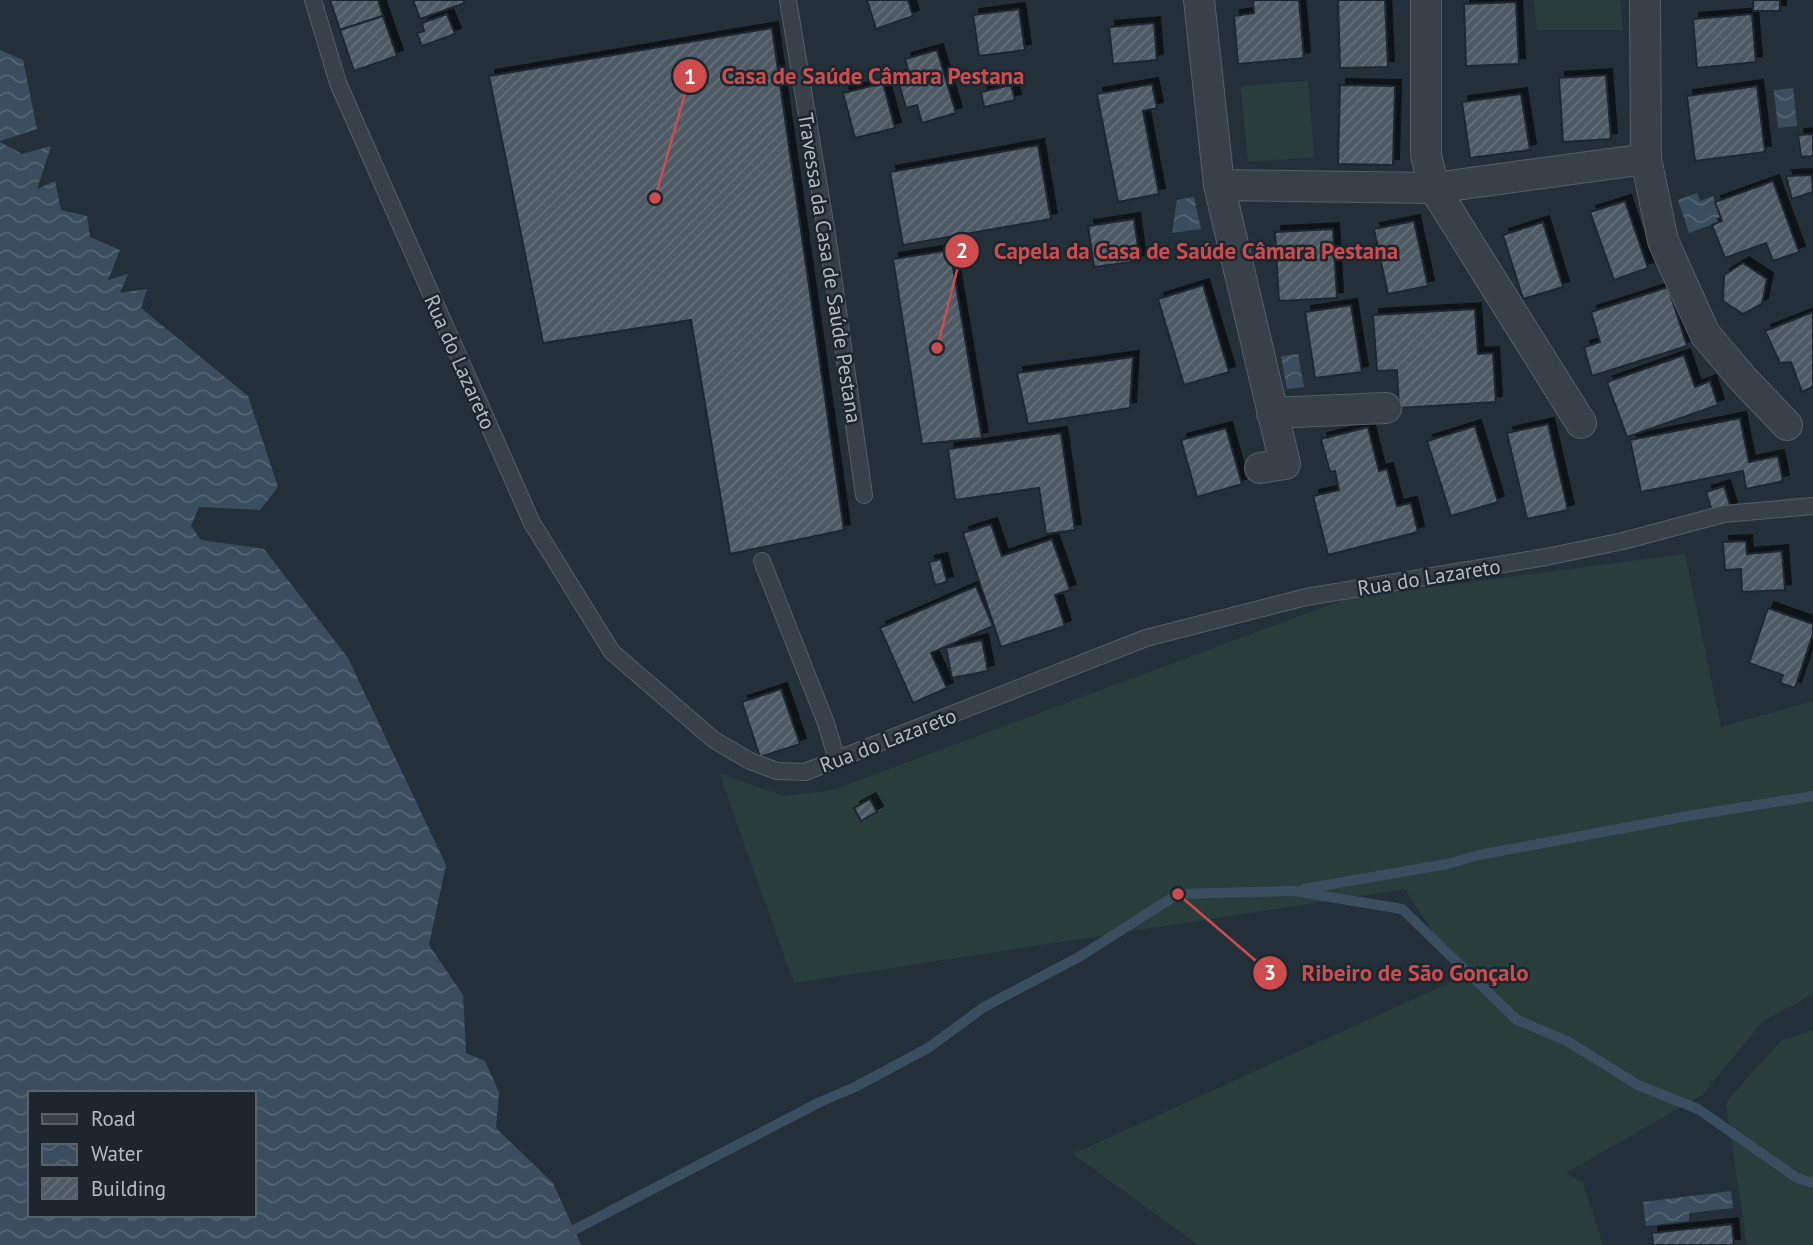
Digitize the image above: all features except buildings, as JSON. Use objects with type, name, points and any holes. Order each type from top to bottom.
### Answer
[{"type":"street","points":[[1199,0],[1219,184],[1285,464],[1260,468]]},
{"type":"street","points":[[1426,0],[1426,155],[1434,188],[1581,423]]},
{"type":"street","points":[[1645,0],[1646,159],[1663,241],[1705,334],[1787,425]]},
{"type":"street","points":[[1219,184],[1434,188],[1646,159]]},
{"type":"street","points":[[1272,413],[1386,408]]},
{"type":"lane","name":"Rua do Lazareto","points":[[313,0],[338,83],[532,523],[612,652],[714,740],[750,761],[777,771],[805,772],[1146,638],[1306,597],[1546,557],[1623,541],[1724,514],[1813,506]]},
{"type":"lane","name":"Travessa da Casa de Saúde Pestana","points":[[788,0],[828,241],[864,495]]},
{"type":"lane","points":[[762,561],[838,760]]},
{"type":"green space","points":[[1534,0],[1620,0],[1623,30],[1537,30]]},
{"type":"green space","points":[[1308,81],[1314,157],[1248,162],[1241,86]]},
{"type":"green space","points":[[1685,554],[1721,727],[1813,701],[1813,994],[1762,1022],[1702,1095],[1566,1173],[1583,1183],[1603,1245],[1198,1245],[1073,1154],[1462,977],[1405,889],[794,983],[719,773],[783,796],[833,790],[1348,598]]},
{"type":"green space","points":[[1813,1030],[1813,1245],[1747,1245],[1726,1102],[1781,1041]]},
{"type":"water","points":[[0,50],[23,60],[37,129],[0,141]]},
{"type":"water","points":[[1793,88],[1797,126],[1778,128],[1774,90]]},
{"type":"water","points":[[0,142],[22,154],[51,146],[37,189],[55,181],[61,210],[87,216],[90,237],[120,250],[108,280],[128,274],[120,293],[147,289],[141,308],[248,396],[278,487],[260,510],[199,507],[191,526],[201,540],[264,549],[348,658],[446,865],[429,945],[463,995],[466,1053],[485,1061],[499,1092],[496,1128],[553,1183],[581,1245],[0,1245]]},
{"type":"water","points":[[1697,193],[1700,201],[1713,196],[1722,221],[1689,233],[1678,200]]},
{"type":"water","points":[[1194,197],[1201,229],[1172,233],[1177,200]]},
{"type":"water","points":[[1298,354],[1304,387],[1287,389],[1281,356]]},
{"type":"water","points":[[1731,1191],[1733,1208],[1689,1213],[1689,1221],[1646,1226],[1643,1202]]},
{"type":"waterway","points":[[1304,889],[1447,864],[1479,855],[1688,816],[1813,796]]},
{"type":"waterway","points":[[574,1230],[928,1048],[984,1007],[1079,957],[1178,894],[1294,891],[1402,909],[1517,1020],[1567,1041],[1638,1085],[1698,1109],[1797,1178],[1813,1183]]},
{"type":"place","name":"Casa de Saúde Câmara Pestana","points":[[655,198]]},
{"type":"place","name":"Capela da Casa de Saúde Câmara Pestana","points":[[937,348]]},
{"type":"place","name":"Ribeiro de São Gonçalo","points":[[1178,894]]}]
